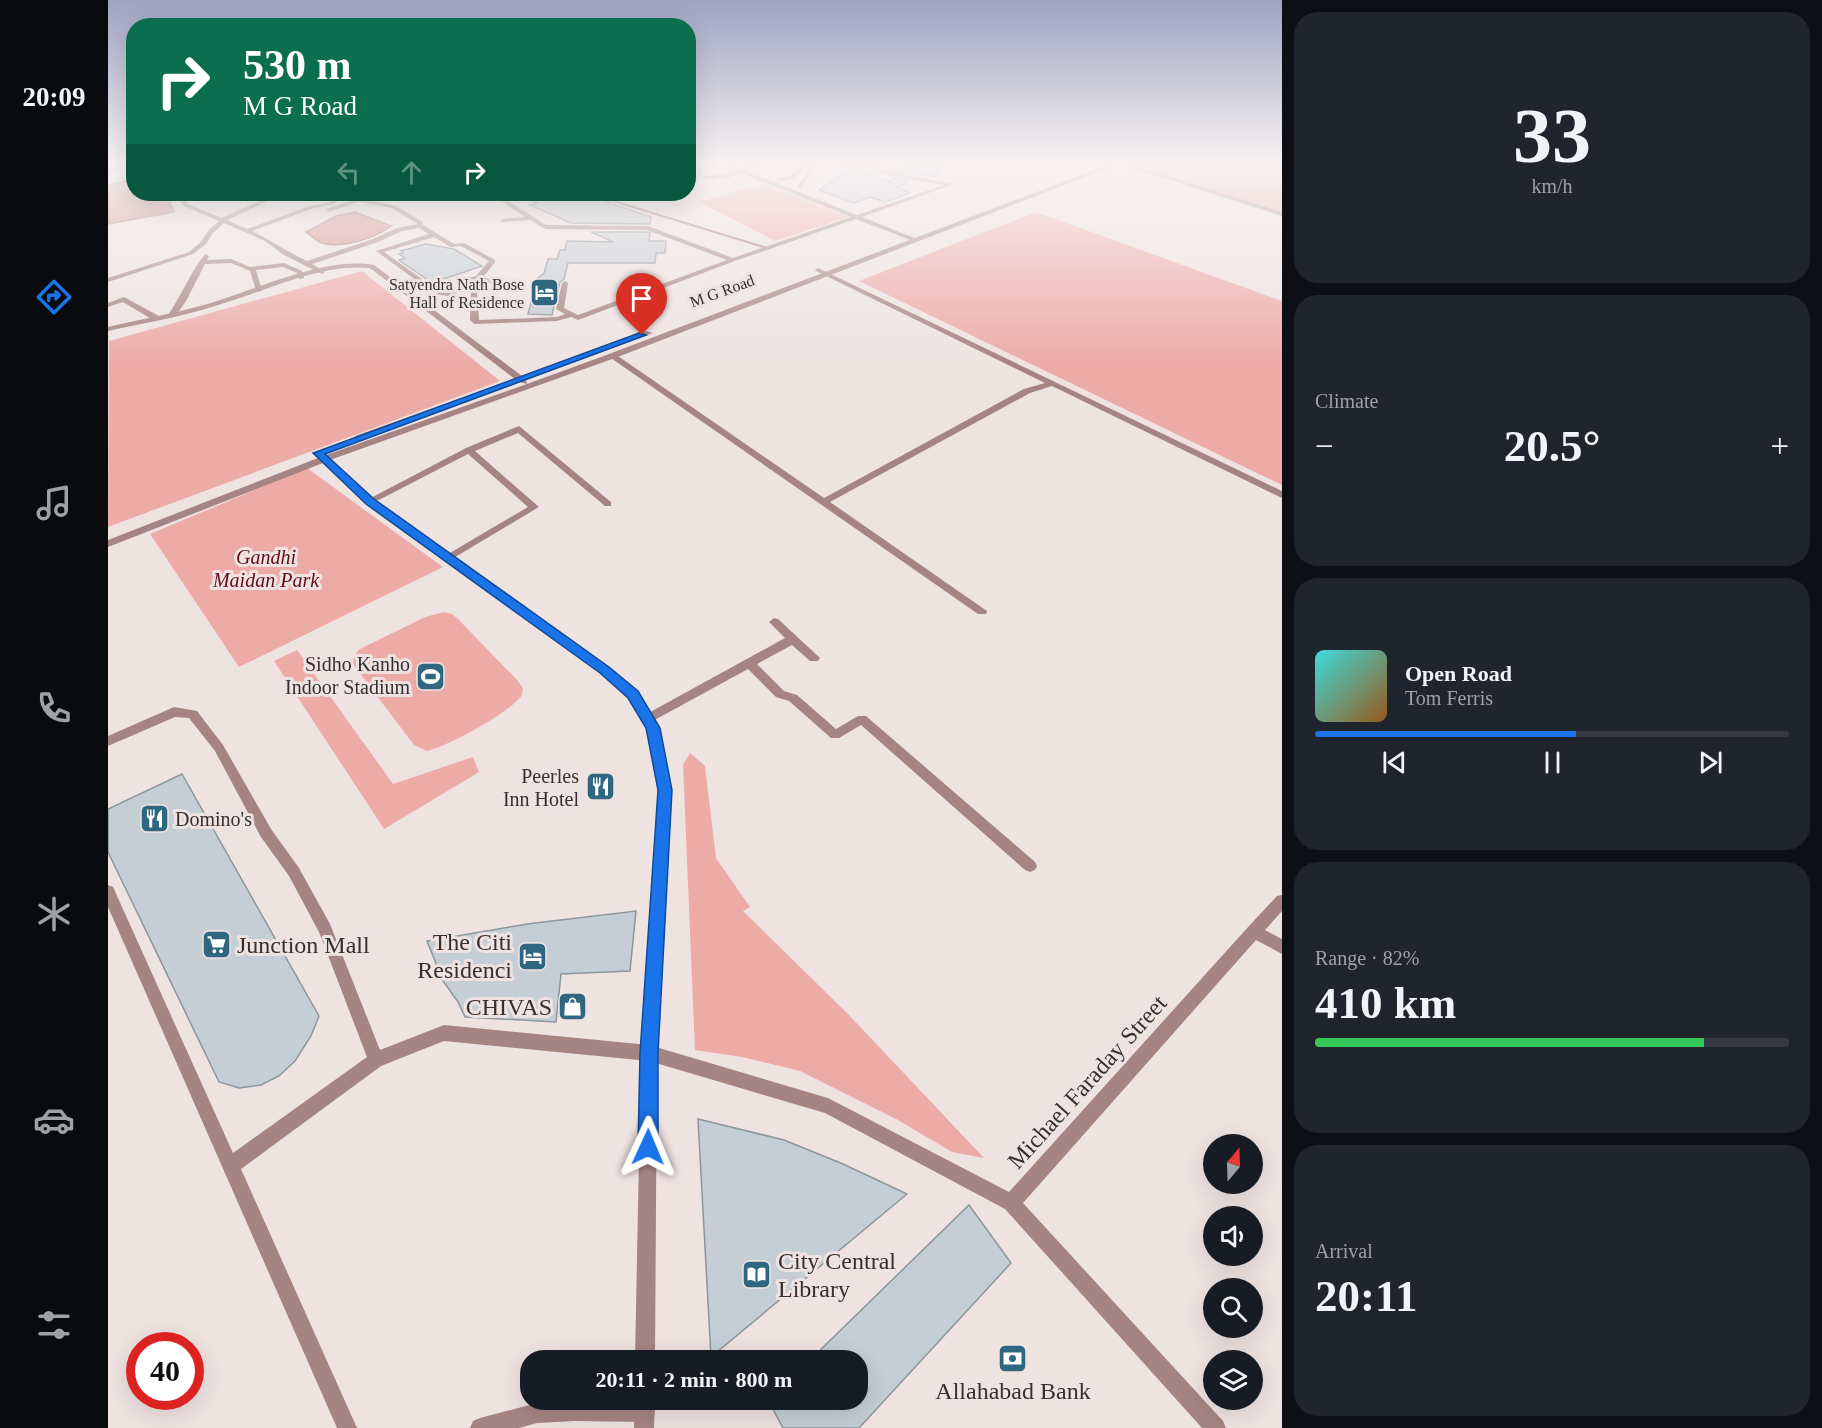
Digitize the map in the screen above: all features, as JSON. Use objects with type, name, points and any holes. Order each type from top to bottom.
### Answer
[{"type":"street","points":[[108,280],[191,253],[204,243],[211,231]]},
{"type":"street","points":[[247,231],[267,240],[276,250],[308,263],[322,272]]},
{"type":"street","points":[[308,263],[342,250],[376,242],[397,231]]},
{"type":"street","points":[[427,231],[453,246],[462,244],[493,261],[470,284],[448,294],[437,293],[379,251],[434,235]]},
{"type":"street","points":[[655,231],[733,260]]},
{"type":"street","points":[[565,283],[560,309],[578,318],[818,231]]},
{"type":"street","points":[[899,231],[918,237],[935,231]]},
{"type":"street","points":[[908,231],[918,237]]},
{"type":"street","name":"M G Road","points":[[321,456],[519,379],[934,231]]},
{"type":"street","points":[[172,315],[183,301],[206,256],[204,243]]},
{"type":"street","points":[[202,262],[231,261],[252,268],[284,265],[296,268],[301,278]]},
{"type":"street","points":[[108,329],[213,305],[353,264],[372,266],[529,386]]},
{"type":"street","points":[[252,268],[259,290]]},
{"type":"street","points":[[108,535],[321,456],[612,356],[822,272],[1282,495]]},
{"type":"street","points":[[458,273],[470,284],[483,287],[489,282],[479,277]]},
{"type":"street","points":[[470,284],[474,320],[477,322],[557,319],[571,315]]},
{"type":"street","points":[[108,305],[124,299],[156,318]]},
{"type":"street","points":[[612,356],[982,611]]},
{"type":"street","points":[[823,502],[1027,391],[1051,384]]},
{"type":"street","points":[[370,501],[469,450],[519,429],[609,504]]},
{"type":"street","points":[[448,557],[534,507],[469,450]]},
{"type":"street","points":[[321,456],[370,501],[605,670],[633,695],[653,728],[665,790],[649,1053],[645,1350]]},
{"type":"street","points":[[108,544],[321,456]]},
{"type":"street","points":[[774,622],[814,658]]},
{"type":"street","points":[[647,719],[793,639]]},
{"type":"street","points":[[750,663],[780,694],[793,698],[835,735],[862,719],[1030,866]]},
{"type":"street","points":[[108,741],[174,712],[193,714],[219,748],[266,833],[294,872],[325,929],[376,1060]]},
{"type":"street","points":[[108,891],[347,1428]]},
{"type":"street","name":"Michael Faraday Street","points":[[1216,1428],[1011,1203],[1282,900]]},
{"type":"street","points":[[1254,931],[1282,947]]},
{"type":"street","points":[[230,1166],[376,1060],[444,1033],[649,1053],[828,1106],[1011,1203]]},
{"type":"street","points":[[480,1428],[537,1413],[575,1411],[645,1413]]},
{"type":"green space","points":[[755,231],[807,231],[775,241]]},
{"type":"green space","points":[[988,231],[1088,231],[1282,301],[1282,485],[859,281]]},
{"type":"green space","points":[[362,271],[500,381],[108,527],[109,341]]},
{"type":"green space","name":"Gandhi Maidan Park","points":[[307,468],[443,567],[239,667],[150,534]]},
{"type":"green space","points":[[444,612],[458,619],[523,688],[522,695],[516,702],[492,719],[449,743],[427,751],[414,745],[352,663],[358,650],[425,617]]},
{"type":"green space","points":[[297,650],[393,784],[473,757],[479,772],[384,829],[274,661]]},
{"type":"green space","points":[[690,753],[705,766],[716,858],[750,907],[743,911],[848,1014],[984,1158],[952,1152],[898,1120],[800,1071],[742,1057],[695,1050],[683,765]]},
{"type":"shaded area","points":[[384,231],[368,238],[339,245],[322,243],[306,232]]},
{"type":"building","points":[[591,232],[647,232],[650,233],[649,241],[666,241],[665,253],[656,253],[655,263],[568,263],[564,279],[560,282],[552,315],[528,314],[538,278],[544,273],[548,259],[557,259],[560,250],[565,250],[567,241],[614,242]]},
{"type":"building","points":[[426,244],[454,249],[482,266],[432,283],[399,260],[405,258],[399,254],[403,253],[401,251]]},
{"type":"building","name":"Junction Mall","points":[[182,774],[319,1016],[311,1036],[295,1061],[279,1076],[261,1085],[239,1088],[219,1082],[108,852],[108,809]]},
{"type":"building","name":"The Citi Residenci","points":[[636,911],[630,971],[561,974],[556,1022],[465,1017],[458,1002],[443,981],[427,941],[527,924]]},
{"type":"building","name":"City Central Library","points":[[698,1119],[784,1140],[907,1194],[719,1350],[711,1350]]},
{"type":"building","points":[[969,1205],[1011,1263],[859,1428],[783,1428],[773,1410],[868,1410],[868,1350],[820,1350]]},
{"type":"waterway","points":[[710,231],[767,248]]},
{"type":"place","name":"Satyendra Nath Bose Hall of Residence","points":[[545,293]]},
{"type":"place","name":"Sidho Kanho Indoor Stadium","points":[[431,676]]},
{"type":"place","name":"Peerles Inn Hotel","points":[[600,787]]},
{"type":"place","name":"Domino's","points":[[154,819]]},
{"type":"place","name":"Junction Mall","points":[[216,945]]},
{"type":"place","name":"The Citi Residenci","points":[[533,956]]},
{"type":"place","name":"CHIVAS","points":[[573,1007]]},
{"type":"place","name":"City Central Library","points":[[757,1275]]},
{"type":"place","name":"Allahabad Bank","points":[[1013,1358]]},
{"type":"route","points":[[642,335],[318,453],[370,501],[605,670],[633,695],[653,728],[665,790],[649,1053],[648,1147]]}]
